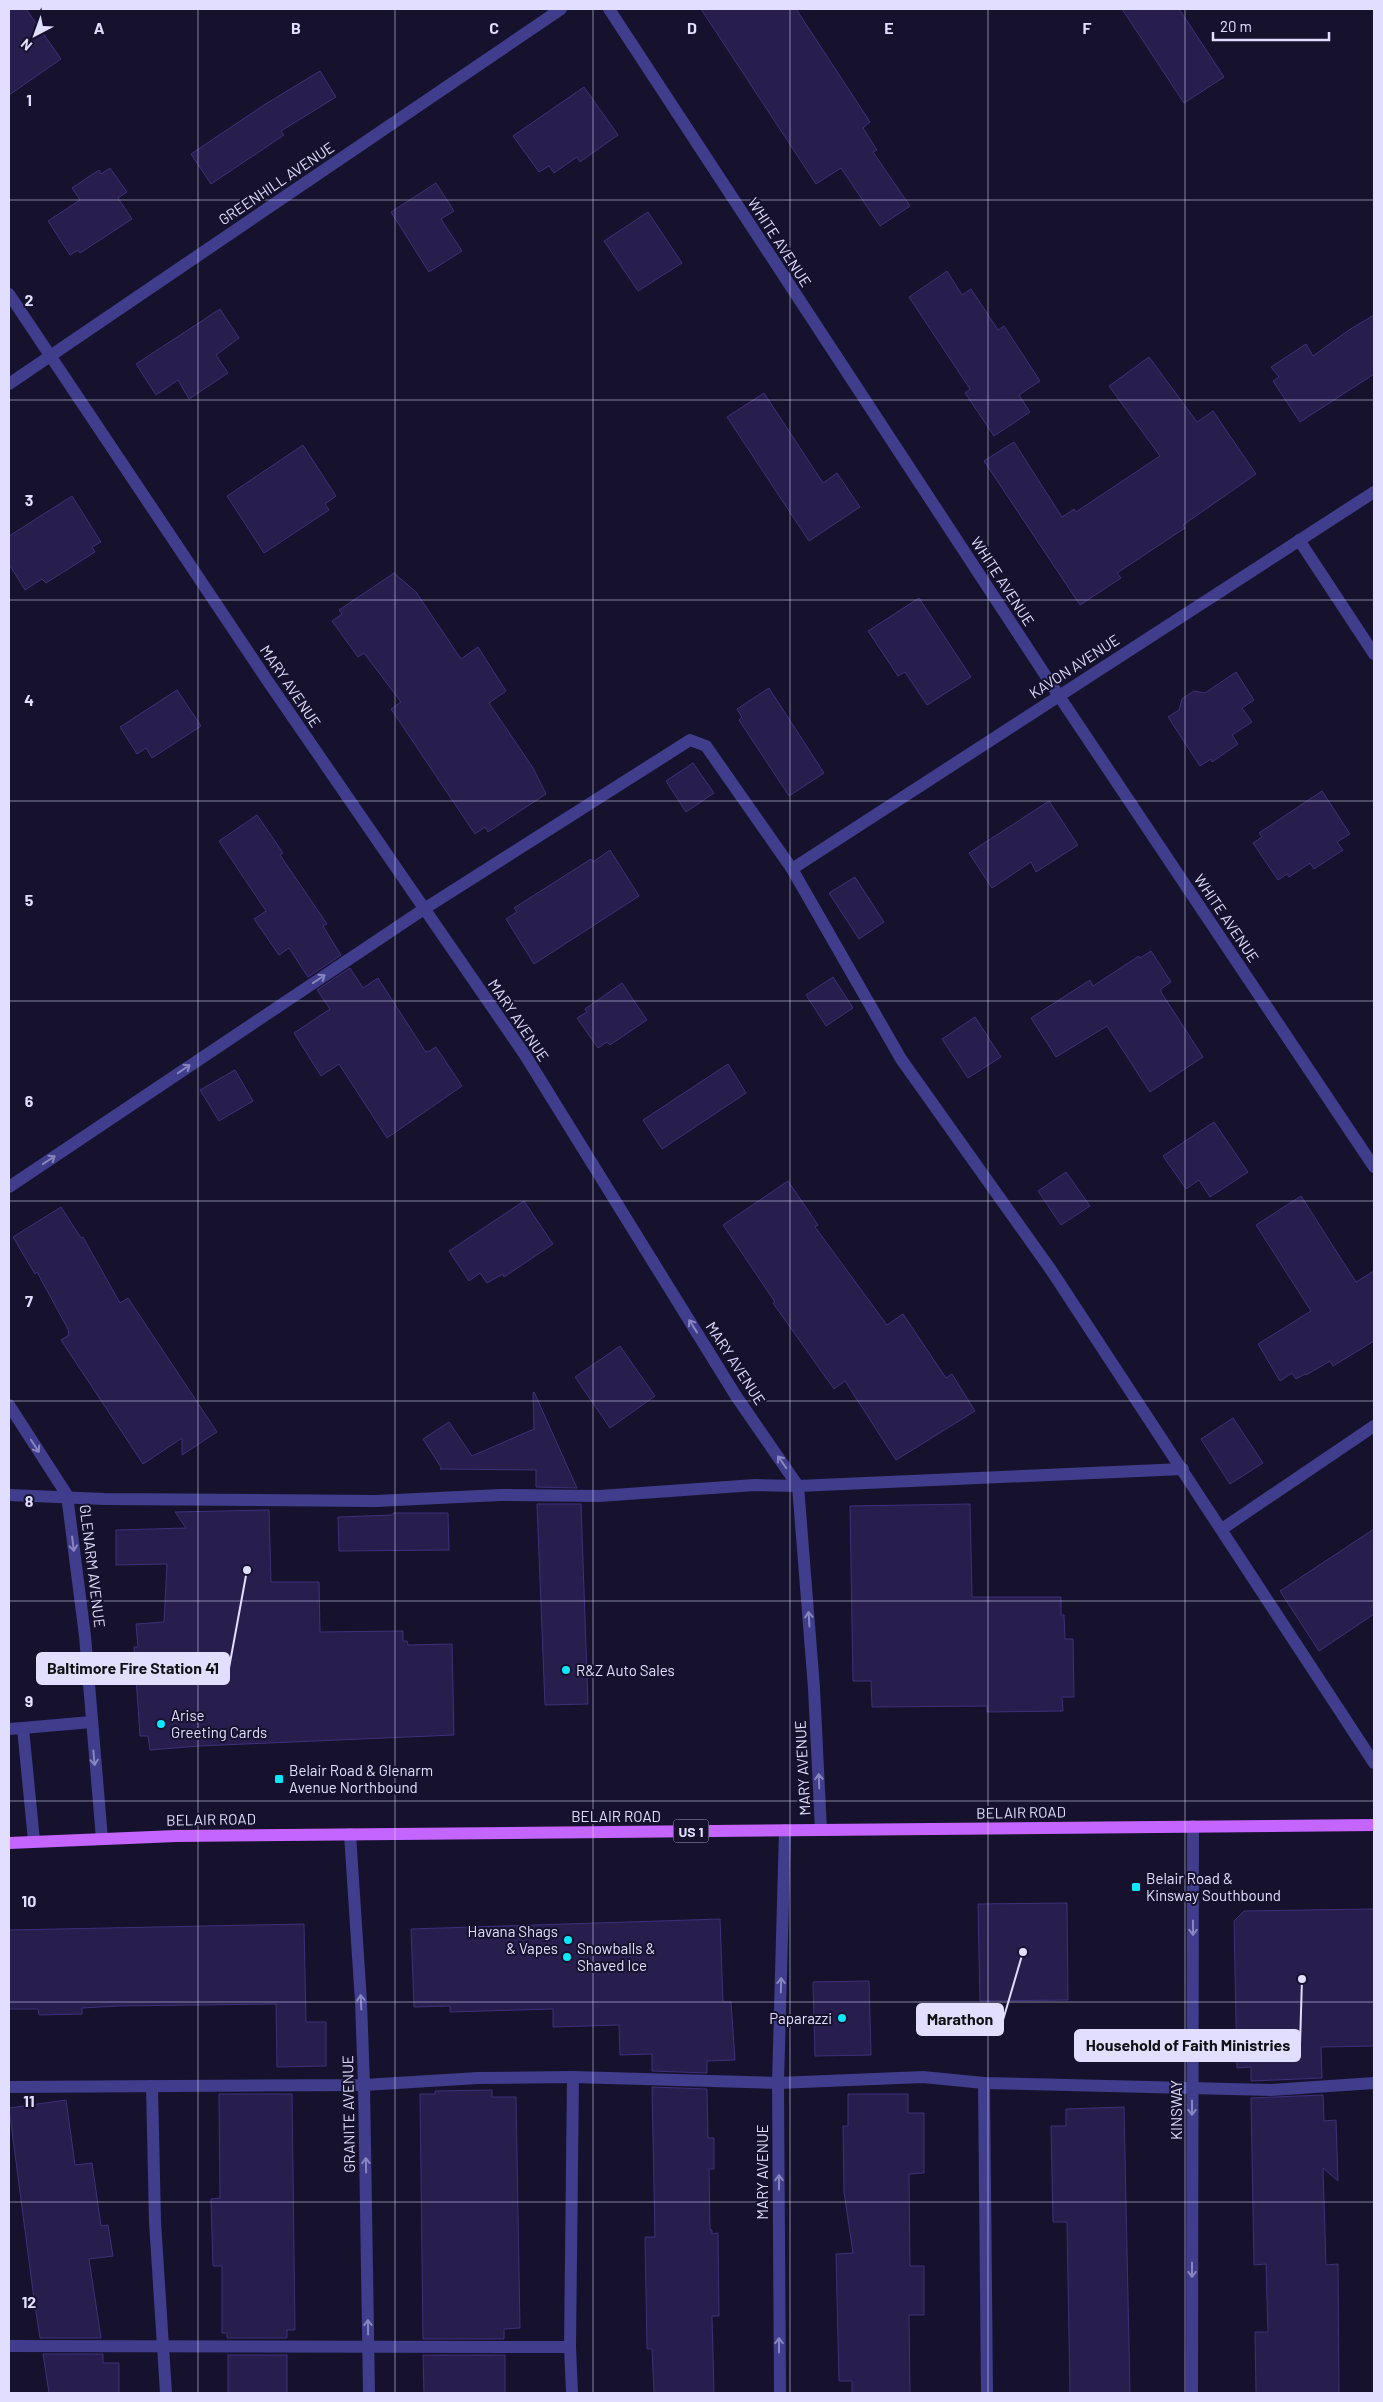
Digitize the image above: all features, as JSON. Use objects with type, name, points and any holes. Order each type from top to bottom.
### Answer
[{"type":"main road","name":"BELAIR ROAD","points":[[9,1843],[102,1839],[350,1834],[1374,1825]]},
{"type":"street","name":"GREENHILL AVENUE","points":[[9,384],[561,9]]},
{"type":"street","name":"WHITE AVENUE","points":[[609,9],[1059,696],[1374,1167]]},
{"type":"street","name":"MARY AVENUE","points":[[9,294],[525,1056],[731,1387],[798,1486],[814,1688],[821,1830]]},
{"type":"street","name":"KAVON AVENUE","points":[[792,869],[1374,492]]},
{"type":"street","points":[[1300,540],[1374,654]]},
{"type":"street","points":[[9,1187],[424,909],[690,740],[706,746],[792,869],[848,971],[901,1059],[1051,1270],[1374,1763]]},
{"type":"street","name":"GLENARM AVENUE","points":[[9,1405],[67,1496],[85,1636],[102,1839]]},
{"type":"street","points":[[1222,1529],[1374,1426]]},
{"type":"street","points":[[9,1495],[104,1499],[376,1501],[500,1495],[599,1496],[755,1486],[798,1486],[1183,1469]]},
{"type":"street","points":[[9,1730],[91,1722]]},
{"type":"street","points":[[23,1728],[34,1841]]},
{"type":"street","name":"KINSWAY","points":[[1192,2393],[1193,1826]]},
{"type":"street","name":"MARY AVENUE","points":[[780,2393],[778,2084],[785,1830]]},
{"type":"street","name":"GRANITE AVENUE","points":[[350,1834],[361,2002],[364,2085],[369,2393]]},
{"type":"street","points":[[9,2087],[364,2085],[478,2078],[573,2077],[778,2084],[923,2077],[984,2083],[1271,2090],[1374,2083]]},
{"type":"street","points":[[572,2393],[570,2348],[573,2077]]},
{"type":"street","points":[[984,2083],[987,2393]]},
{"type":"street","points":[[152,2086],[155,2222],[166,2393]]},
{"type":"street","points":[[9,2346],[570,2348]]},
{"type":"building","points":[[9,9],[26,9],[61,59],[9,95]]},
{"type":"building","points":[[701,9],[796,9],[870,122],[863,128],[877,150],[873,152],[910,206],[880,226],[841,168],[816,184]]},
{"type":"building","points":[[1122,9],[1179,9],[1224,77],[1184,103]]},
{"type":"building","points":[[320,71],[336,97],[281,131],[284,135],[211,184],[191,154],[264,105]]},
{"type":"building","points":[[584,87],[618,135],[580,162],[577,157],[554,173],[549,166],[539,172],[513,136]]},
{"type":"building","points":[[110,168],[127,192],[118,198],[132,219],[80,253],[78,250],[70,255],[48,221],[80,200],[72,188],[99,170],[101,174]]},
{"type":"building","points":[[436,183],[454,211],[441,219],[462,251],[429,272],[391,212]]},
{"type":"building","points":[[648,212],[682,263],[638,291],[604,241]]},
{"type":"building","points":[[947,271],[962,295],[971,289],[998,330],[1004,326],[1040,381],[1019,395],[1030,412],[994,436],[965,393],[970,389],[909,297]]},
{"type":"building","points":[[220,309],[239,338],[216,355],[228,373],[189,399],[178,380],[156,395],[136,364]]},
{"type":"building","points":[[1374,315],[1374,374],[1300,422],[1273,381],[1279,377],[1271,367],[1306,344],[1313,356]]},
{"type":"building","points":[[1149,357],[1197,422],[1213,411],[1256,474],[1183,525],[1185,528],[1117,573],[1121,578],[1080,605],[984,461],[1014,442],[1062,517],[1074,509],[1076,512],[1160,456],[1109,386]]},
{"type":"building","points":[[764,393],[823,483],[837,473],[860,507],[809,541],[727,417]]},
{"type":"building","points":[[303,445],[336,496],[325,504],[329,510],[264,553],[227,496]]},
{"type":"building","points":[[72,496],[101,542],[92,547],[95,552],[46,583],[42,579],[25,590],[9,564],[9,536]]},
{"type":"building","points":[[394,573],[416,592],[461,659],[478,647],[506,691],[489,703],[533,768],[546,794],[488,832],[485,827],[475,834],[391,709],[401,702],[364,653],[358,657],[332,621],[342,614],[339,610]]},
{"type":"building","points":[[919,598],[971,677],[927,705],[905,672],[898,676],[868,631]]},
{"type":"building","points":[[1236,672],[1254,700],[1242,708],[1252,722],[1232,735],[1238,744],[1212,762],[1211,759],[1200,766],[1168,717],[1179,710],[1182,699],[1194,691],[1205,693]]},
{"type":"building","points":[[769,688],[824,773],[789,796],[739,720],[742,717],[737,709]]},
{"type":"building","points":[[177,690],[201,726],[152,758],[146,748],[137,754],[120,727]]},
{"type":"building","points":[[693,763],[714,793],[686,812],[666,781]]},
{"type":"building","points":[[1322,791],[1350,834],[1337,842],[1343,850],[1314,869],[1310,863],[1289,877],[1287,874],[1278,880],[1253,843],[1262,837],[1259,833]]},
{"type":"building","points":[[1049,801],[1078,845],[1036,872],[1031,862],[992,888],[969,853]]},
{"type":"building","points":[[257,815],[283,853],[280,855],[327,924],[323,926],[341,955],[308,977],[289,948],[279,955],[254,919],[266,911],[219,841]]},
{"type":"building","points":[[610,850],[639,896],[534,964],[506,919],[517,912],[514,908],[591,859],[593,862]]},
{"type":"building","points":[[855,877],[884,922],[859,939],[829,893]]},
{"type":"building","points":[[1151,951],[1171,982],[1161,989],[1161,992],[1203,1057],[1150,1092],[1107,1026],[1056,1057],[1031,1018],[1090,980],[1093,986],[1139,956],[1140,958]]},
{"type":"building","points":[[350,968],[363,988],[378,978],[425,1051],[428,1052],[436,1047],[462,1086],[387,1138],[339,1064],[321,1076],[294,1033],[330,1009],[317,990]]},
{"type":"building","points":[[833,977],[853,1008],[826,1026],[806,995]]},
{"type":"building","points":[[622,983],[647,1020],[610,1045],[607,1042],[598,1048],[577,1018],[587,1012],[585,1009]]},
{"type":"building","points":[[975,1017],[1001,1057],[968,1078],[942,1039]]},
{"type":"building","points":[[728,1064],[746,1093],[662,1149],[643,1120]]},
{"type":"building","points":[[235,1070],[253,1101],[219,1121],[200,1090]]},
{"type":"building","points":[[1214,1122],[1248,1172],[1210,1197],[1199,1180],[1186,1189],[1163,1156]]},
{"type":"building","points":[[1066,1172],[1090,1206],[1061,1225],[1038,1191]]},
{"type":"building","points":[[788,1181],[818,1225],[815,1227],[887,1325],[903,1314],[946,1378],[952,1374],[975,1411],[896,1460],[845,1381],[834,1389],[773,1303],[775,1302],[723,1225]]},
{"type":"building","points":[[1301,1196],[1356,1282],[1374,1271],[1374,1341],[1333,1366],[1330,1361],[1296,1379],[1292,1373],[1280,1381],[1258,1344],[1311,1311],[1256,1225]]},
{"type":"building","points":[[524,1201],[553,1244],[504,1277],[503,1274],[487,1283],[480,1273],[469,1281],[449,1251]]},
{"type":"building","points":[[61,1207],[81,1238],[83,1237],[120,1303],[128,1298],[217,1432],[182,1455],[182,1438],[143,1464],[61,1340],[69,1335],[69,1331],[37,1272],[35,1274],[13,1237]]},
{"type":"building","points":[[620,1346],[655,1396],[610,1428],[575,1377]]},
{"type":"building","points":[[534,1392],[577,1488],[536,1487],[536,1470],[440,1469],[442,1469],[423,1439],[449,1422],[472,1456],[534,1429]]},
{"type":"building","points":[[1233,1418],[1263,1463],[1230,1484],[1201,1439]]},
{"type":"building","points":[[537,1504],[581,1504],[588,1704],[545,1705]]},
{"type":"building","points":[[970,1504],[972,1597],[1061,1597],[1061,1615],[1064,1615],[1065,1639],[1073,1639],[1074,1697],[1062,1697],[1063,1711],[987,1712],[987,1706],[872,1707],[871,1681],[853,1681],[850,1506]]},
{"type":"building","points":[[269,1510],[271,1582],[319,1582],[320,1632],[403,1631],[403,1641],[407,1641],[408,1645],[452,1644],[454,1735],[199,1746],[150,1750],[148,1736],[140,1736],[134,1647],[138,1647],[136,1624],[164,1622],[167,1564],[116,1565],[116,1530],[186,1528],[175,1512]]},
{"type":"building","points":[[393,1513],[448,1513],[449,1550],[339,1551],[338,1517],[393,1515]]},
{"type":"building","points":[[1374,1529],[1374,1614],[1319,1651],[1280,1591]]},
{"type":"building","points":[[1067,1903],[1068,2000],[980,2001],[978,1904]]},
{"type":"building","points":[[1374,1909],[1374,2046],[1321,2047],[1322,2078],[1251,2081],[1251,2067],[1237,2068],[1234,1921],[1244,1911]]},
{"type":"building","points":[[720,1919],[723,2002],[731,2002],[735,2060],[707,2061],[707,2073],[652,2071],[652,2054],[620,2055],[619,2025],[553,2027],[553,2009],[450,2012],[450,2006],[414,2007],[411,1929]]},
{"type":"building","points":[[304,1924],[306,2022],[326,2022],[326,2066],[277,2067],[276,2004],[118,2006],[82,2008],[82,2014],[39,2015],[38,2009],[9,2009],[9,1930]]},
{"type":"building","name":"Paparazzi","points":[[869,1981],[871,2055],[815,2056],[813,1982]]},
{"type":"building","points":[[652,2087],[707,2089],[708,2138],[714,2138],[714,2169],[709,2169],[710,2230],[712,2230],[712,2234],[718,2233],[719,2316],[712,2316],[714,2393],[654,2393],[652,2349],[647,2349],[645,2237],[655,2237]]},
{"type":"building","points":[[492,2090],[492,2097],[516,2097],[520,2328],[504,2329],[504,2339],[423,2339],[420,2094],[435,2094],[435,2091]]},
{"type":"building","points":[[219,2094],[292,2094],[295,2330],[287,2330],[287,2338],[227,2338],[227,2333],[222,2333],[222,2266],[213,2266],[211,2199],[220,2198]]},
{"type":"building","points":[[848,2094],[908,2094],[908,2113],[924,2113],[924,2173],[909,2174],[910,2266],[924,2266],[924,2315],[909,2315],[910,2393],[852,2393],[852,2381],[839,2381],[836,2254],[853,2253],[844,2192],[843,2126],[848,2126]]},
{"type":"building","points":[[1323,2095],[1324,2121],[1336,2120],[1338,2181],[1323,2168],[1326,2265],[1338,2264],[1339,2393],[1256,2393],[1255,2332],[1268,2332],[1266,2264],[1254,2265],[1251,2098]]},
{"type":"building","points":[[66,2100],[75,2165],[92,2163],[101,2226],[108,2225],[113,2256],[89,2259],[101,2338],[40,2338],[34,2299],[9,2108]]},
{"type":"building","points":[[1124,2107],[1130,2393],[1070,2393],[1067,2222],[1053,2222],[1051,2126],[1066,2126],[1066,2109]]},
{"type":"building","points":[[43,2354],[103,2354],[103,2363],[119,2363],[119,2393],[49,2393]]},
{"type":"building","points":[[228,2355],[287,2355],[287,2393],[228,2393]]},
{"type":"building","points":[[423,2355],[505,2355],[505,2393],[424,2393]]},
{"type":"place","name":"Baltimore Fire Station 41","points":[[247,1570]]},
{"type":"place","name":"R&Z Auto Sales","points":[[566,1670]]},
{"type":"place","name":"Arise Greeting Cards","points":[[161,1724]]},
{"type":"place","name":"Belair Road & Glenarm Avenue Northbound","points":[[279,1779]]},
{"type":"place","name":"Belair Road & Kinsway Southbound","points":[[1136,1887]]},
{"type":"place","name":"Havana Shags & Vapes","points":[[568,1940]]},
{"type":"place","name":"Marathon","points":[[1023,1952]]},
{"type":"place","name":"Snowballs & Shaved Ice","points":[[567,1957]]},
{"type":"place","name":"Household of Faith Ministries","points":[[1302,1979]]},
{"type":"place","name":"Paparazzi","points":[[842,2018]]}]
